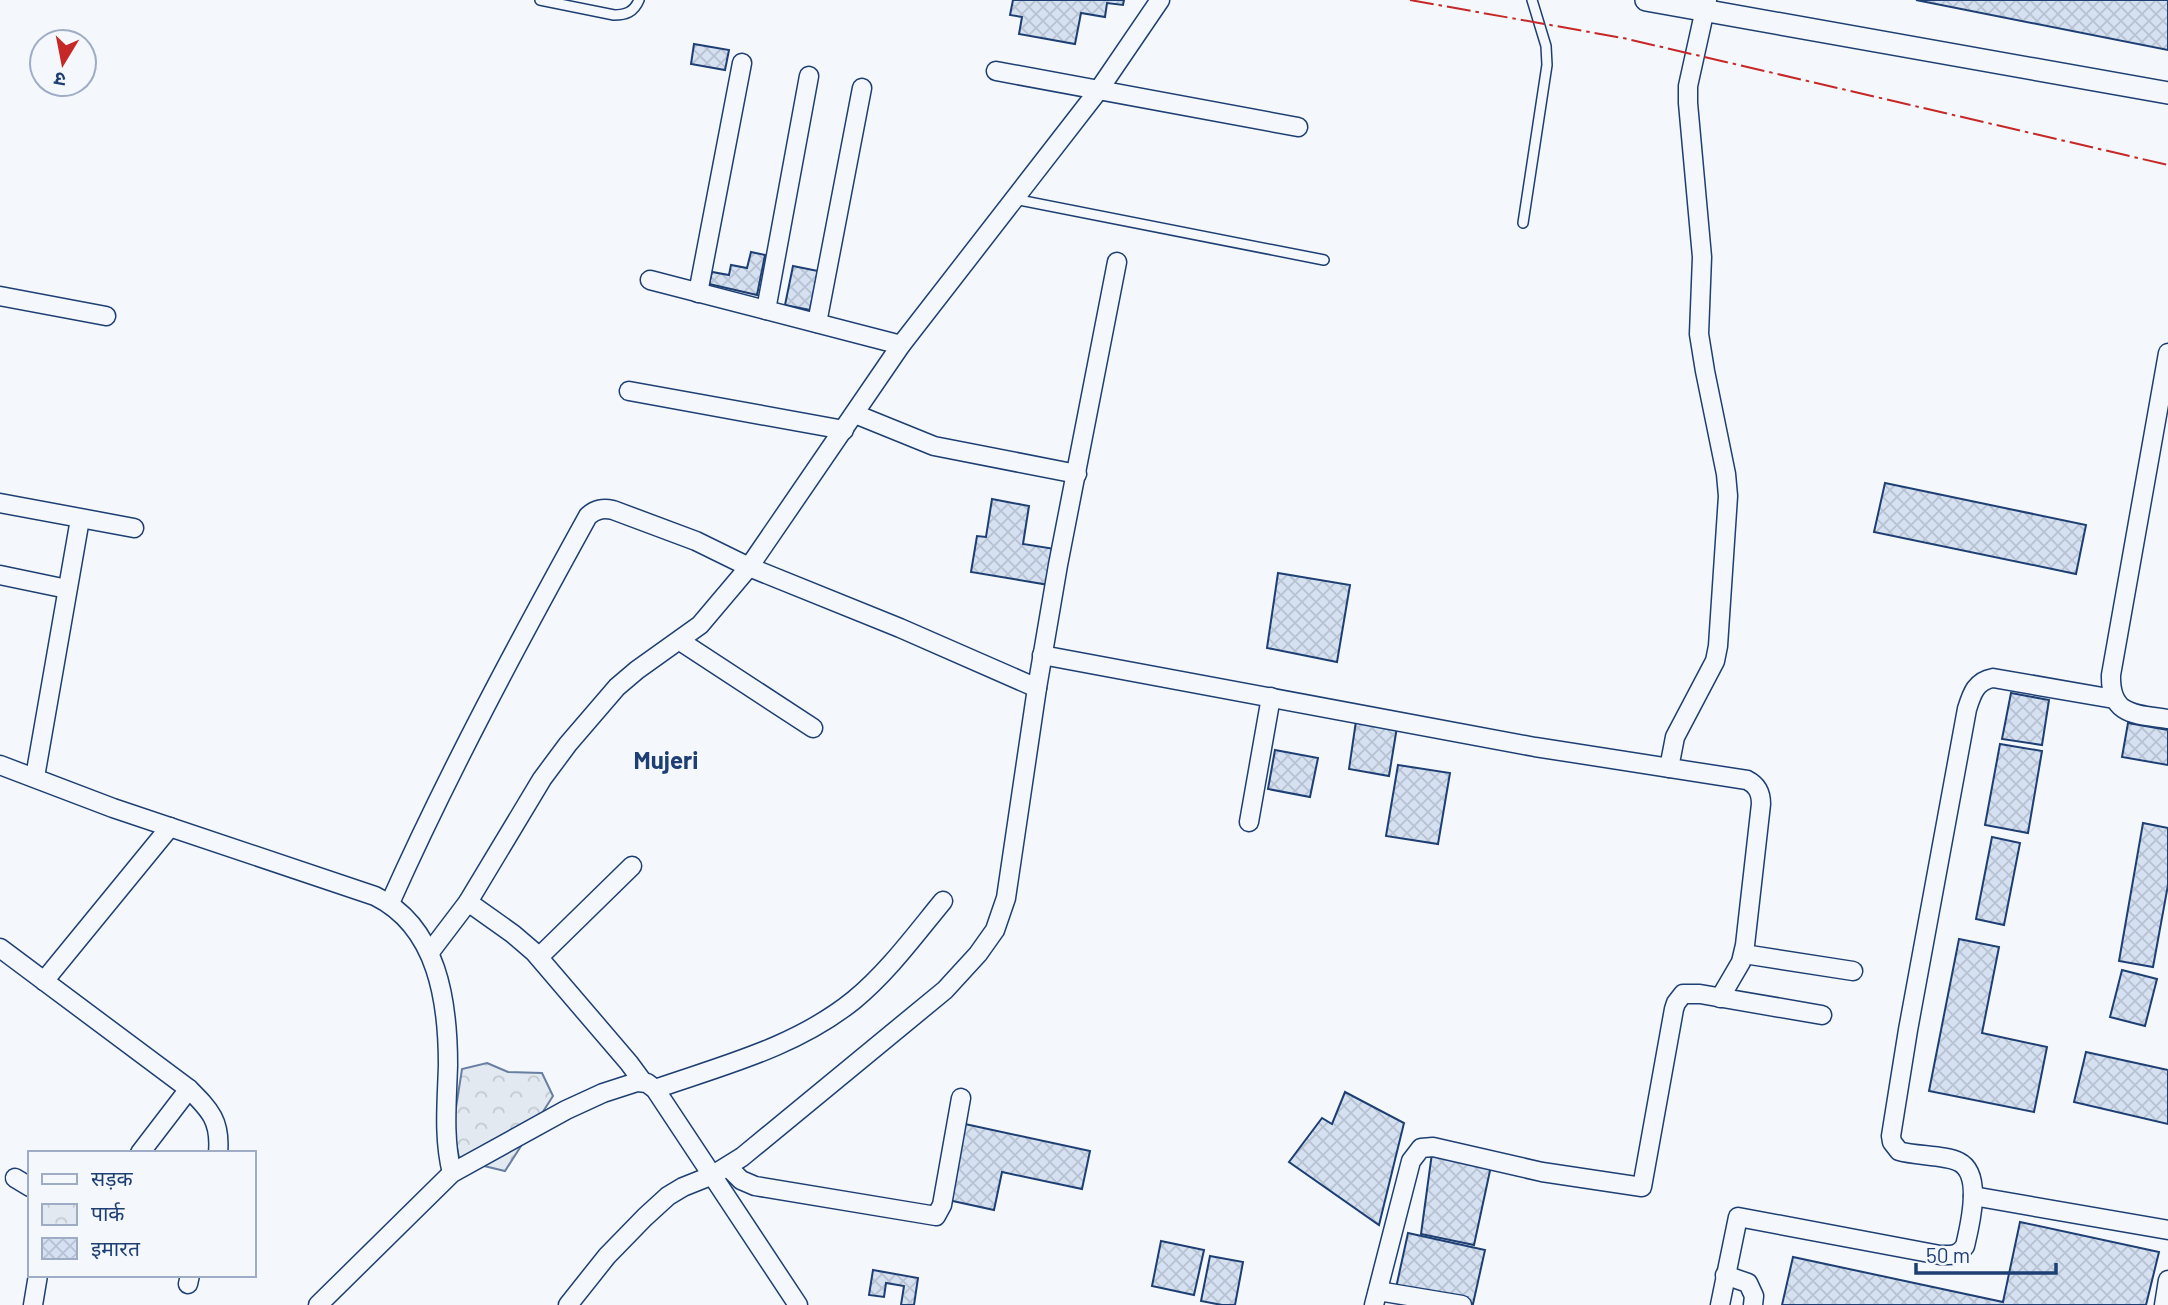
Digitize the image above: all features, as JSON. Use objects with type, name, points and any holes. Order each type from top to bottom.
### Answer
[{"type":"street","points":[[430,952],[468,902],[542,779],[568,744],[617,687],[708,617],[749,567],[901,345],[1098,91],[1160,0]]},
{"type":"street","points":[[1646,0],[1742,9],[2168,93]]},
{"type":"street","points":[[1670,768],[1675,737],[1715,661],[1728,513],[1726,474],[1699,334],[1702,257],[1688,103],[1688,86],[1706,6]]},
{"type":"street","points":[[698,292],[741,63]]},
{"type":"street","points":[[996,71],[1298,127]]},
{"type":"street","points":[[766,310],[809,76]]},
{"type":"street","points":[[817,323],[862,88]]},
{"type":"street","points":[[568,1305],[607,1256],[653,1210],[683,1187],[720,1171],[760,1143],[945,990],[978,954],[995,930],[1006,898],[1042,655],[1117,262]]},
{"type":"street","points":[[650,280],[901,345]]},
{"type":"street","points":[[0,296],[106,316]]},
{"type":"street","points":[[2168,353],[2111,675],[2114,699],[2124,710],[2168,719]]},
{"type":"street","points":[[629,391],[844,430]]},
{"type":"street","points":[[855,414],[934,446],[1077,474]]},
{"type":"street","points":[[0,503],[134,528]]},
{"type":"street","points":[[390,904],[424,827],[503,674],[588,516],[594,511],[613,510],[696,541],[749,567],[900,628],[1037,688]]},
{"type":"street","points":[[35,777],[80,519]]},
{"type":"street","points":[[0,575],[67,589]]},
{"type":"street","points":[[680,641],[813,728]]},
{"type":"street","points":[[1042,655],[1535,747],[1747,779],[1754,783],[1761,796],[1744,954],[1720,998]]},
{"type":"street","points":[[1720,1305],[1738,1217],[1940,1255],[1960,1253],[1965,1246],[1973,1196],[1971,1176],[1963,1164],[1899,1151],[1891,1136],[1969,702],[1976,686],[1993,678],[2114,699]]},
{"type":"street","points":[[1249,822],[1271,697]]},
{"type":"street","points":[[0,765],[113,808],[375,896],[390,904],[409,920],[430,952],[444,1011],[447,1037],[446,1137],[453,1173]]},
{"type":"street","points":[[44,981],[170,827]]},
{"type":"street","points":[[539,957],[632,866]]},
{"type":"street","points":[[318,1305],[453,1173],[566,1110],[603,1093],[628,1085],[649,1085],[783,1044],[821,1023],[854,1000],[882,973],[943,901]]},
{"type":"street","points":[[468,902],[526,944],[539,957],[720,1171],[798,1305]]},
{"type":"street","points":[[0,948],[190,1089],[210,1111],[216,1124],[218,1151]]},
{"type":"street","points":[[1744,954],[1853,971]]},
{"type":"street","points":[[1462,1305],[1376,1298],[1411,1161],[1421,1148],[1433,1147],[1542,1172],[1642,1187],[1676,1003],[1683,994],[1822,1015]]},
{"type":"street","points":[[142,1151],[190,1089]]},
{"type":"street","points":[[720,1171],[755,1186],[936,1216],[941,1211],[961,1098]]},
{"type":"street","points":[[1973,1196],[2168,1230]]},
{"type":"street","points":[[1725,1275],[1748,1283],[1754,1296],[1753,1305]]},
{"type":"street","points":[[33,1305],[38,1277]]},
{"type":"street","points":[[2164,1305],[2168,1280]]},
{"type":"lane","points":[[540,0],[625,15],[639,0]]},
{"type":"lane","points":[[1523,223],[1547,65],[1546,46],[1532,0]]},
{"type":"lane","points":[[1014,199],[1324,260]]},
{"type":"green space","points":[[487,1063],[508,1072],[542,1073],[553,1096],[505,1171],[480,1165],[461,1168],[453,1127],[462,1069]]},
{"type":"building","points":[[1013,0],[1124,0],[1123,5],[1107,3],[1105,17],[1081,13],[1075,44],[1019,34],[1022,17],[1010,15]]},
{"type":"building","points":[[1916,0],[2168,0],[2168,50]]},
{"type":"building","points":[[694,44],[729,50],[725,70],[691,64]]},
{"type":"building","points":[[751,252],[765,255],[757,295],[709,284],[712,272],[729,275],[731,265],[747,268]]},
{"type":"building","points":[[793,266],[818,271],[810,310],[785,305]]},
{"type":"building","points":[[1885,483],[2086,525],[2076,574],[1874,532]]},
{"type":"building","points":[[992,499],[1029,506],[1023,544],[1055,549],[1049,585],[971,572],[977,536],[986,537]]},
{"type":"building","points":[[1278,573],[1350,585],[1337,662],[1267,648]]},
{"type":"building","points":[[2011,693],[2049,700],[2042,745],[2002,739]]},
{"type":"building","points":[[1356,721],[1397,727],[1389,776],[1349,769]]},
{"type":"building","points":[[2128,723],[2168,730],[2168,765],[2122,757]]},
{"type":"building","points":[[2000,744],[2042,751],[2028,833],[1985,825]]},
{"type":"building","points":[[1275,750],[1318,758],[1310,797],[1268,789]]},
{"type":"building","points":[[1398,765],[1450,773],[1438,844],[1386,836]]},
{"type":"building","points":[[2143,823],[2168,828],[2168,885],[2153,967],[2119,961]]},
{"type":"building","points":[[1992,837],[2020,843],[2004,925],[1976,919]]},
{"type":"building","points":[[1959,939],[1999,947],[1982,1033],[2047,1047],[2034,1112],[1929,1091]]},
{"type":"building","points":[[2122,970],[2157,979],[2145,1026],[2110,1017]]},
{"type":"building","points":[[2086,1052],[2168,1070],[2168,1124],[2074,1102]]},
{"type":"building","points":[[1345,1092],[1404,1123],[1379,1225],[1289,1162],[1322,1118],[1332,1124]]},
{"type":"building","points":[[965,1124],[1090,1151],[1082,1189],[1002,1172],[994,1210],[948,1200]]},
{"type":"building","points":[[1432,1153],[1491,1166],[1474,1245],[1421,1234]]},
{"type":"building","points":[[2020,1222],[2159,1252],[2146,1305],[1782,1305],[1793,1257],[2003,1302]]},
{"type":"building","points":[[1408,1233],[1485,1250],[1473,1304],[1396,1288]]},
{"type":"building","points":[[1161,1241],[1204,1250],[1194,1295],[1152,1286]]},
{"type":"building","points":[[1210,1256],[1243,1262],[1235,1305],[1201,1301]]},
{"type":"building","points":[[873,1270],[918,1278],[914,1305],[901,1305],[904,1286],[886,1283],[884,1297],[869,1295]]},
{"type":"power","points":[[1410,0],[1623,38],[2168,165]]},
{"type":"district","name":"Mujeri","points":[[666,761]]}]
